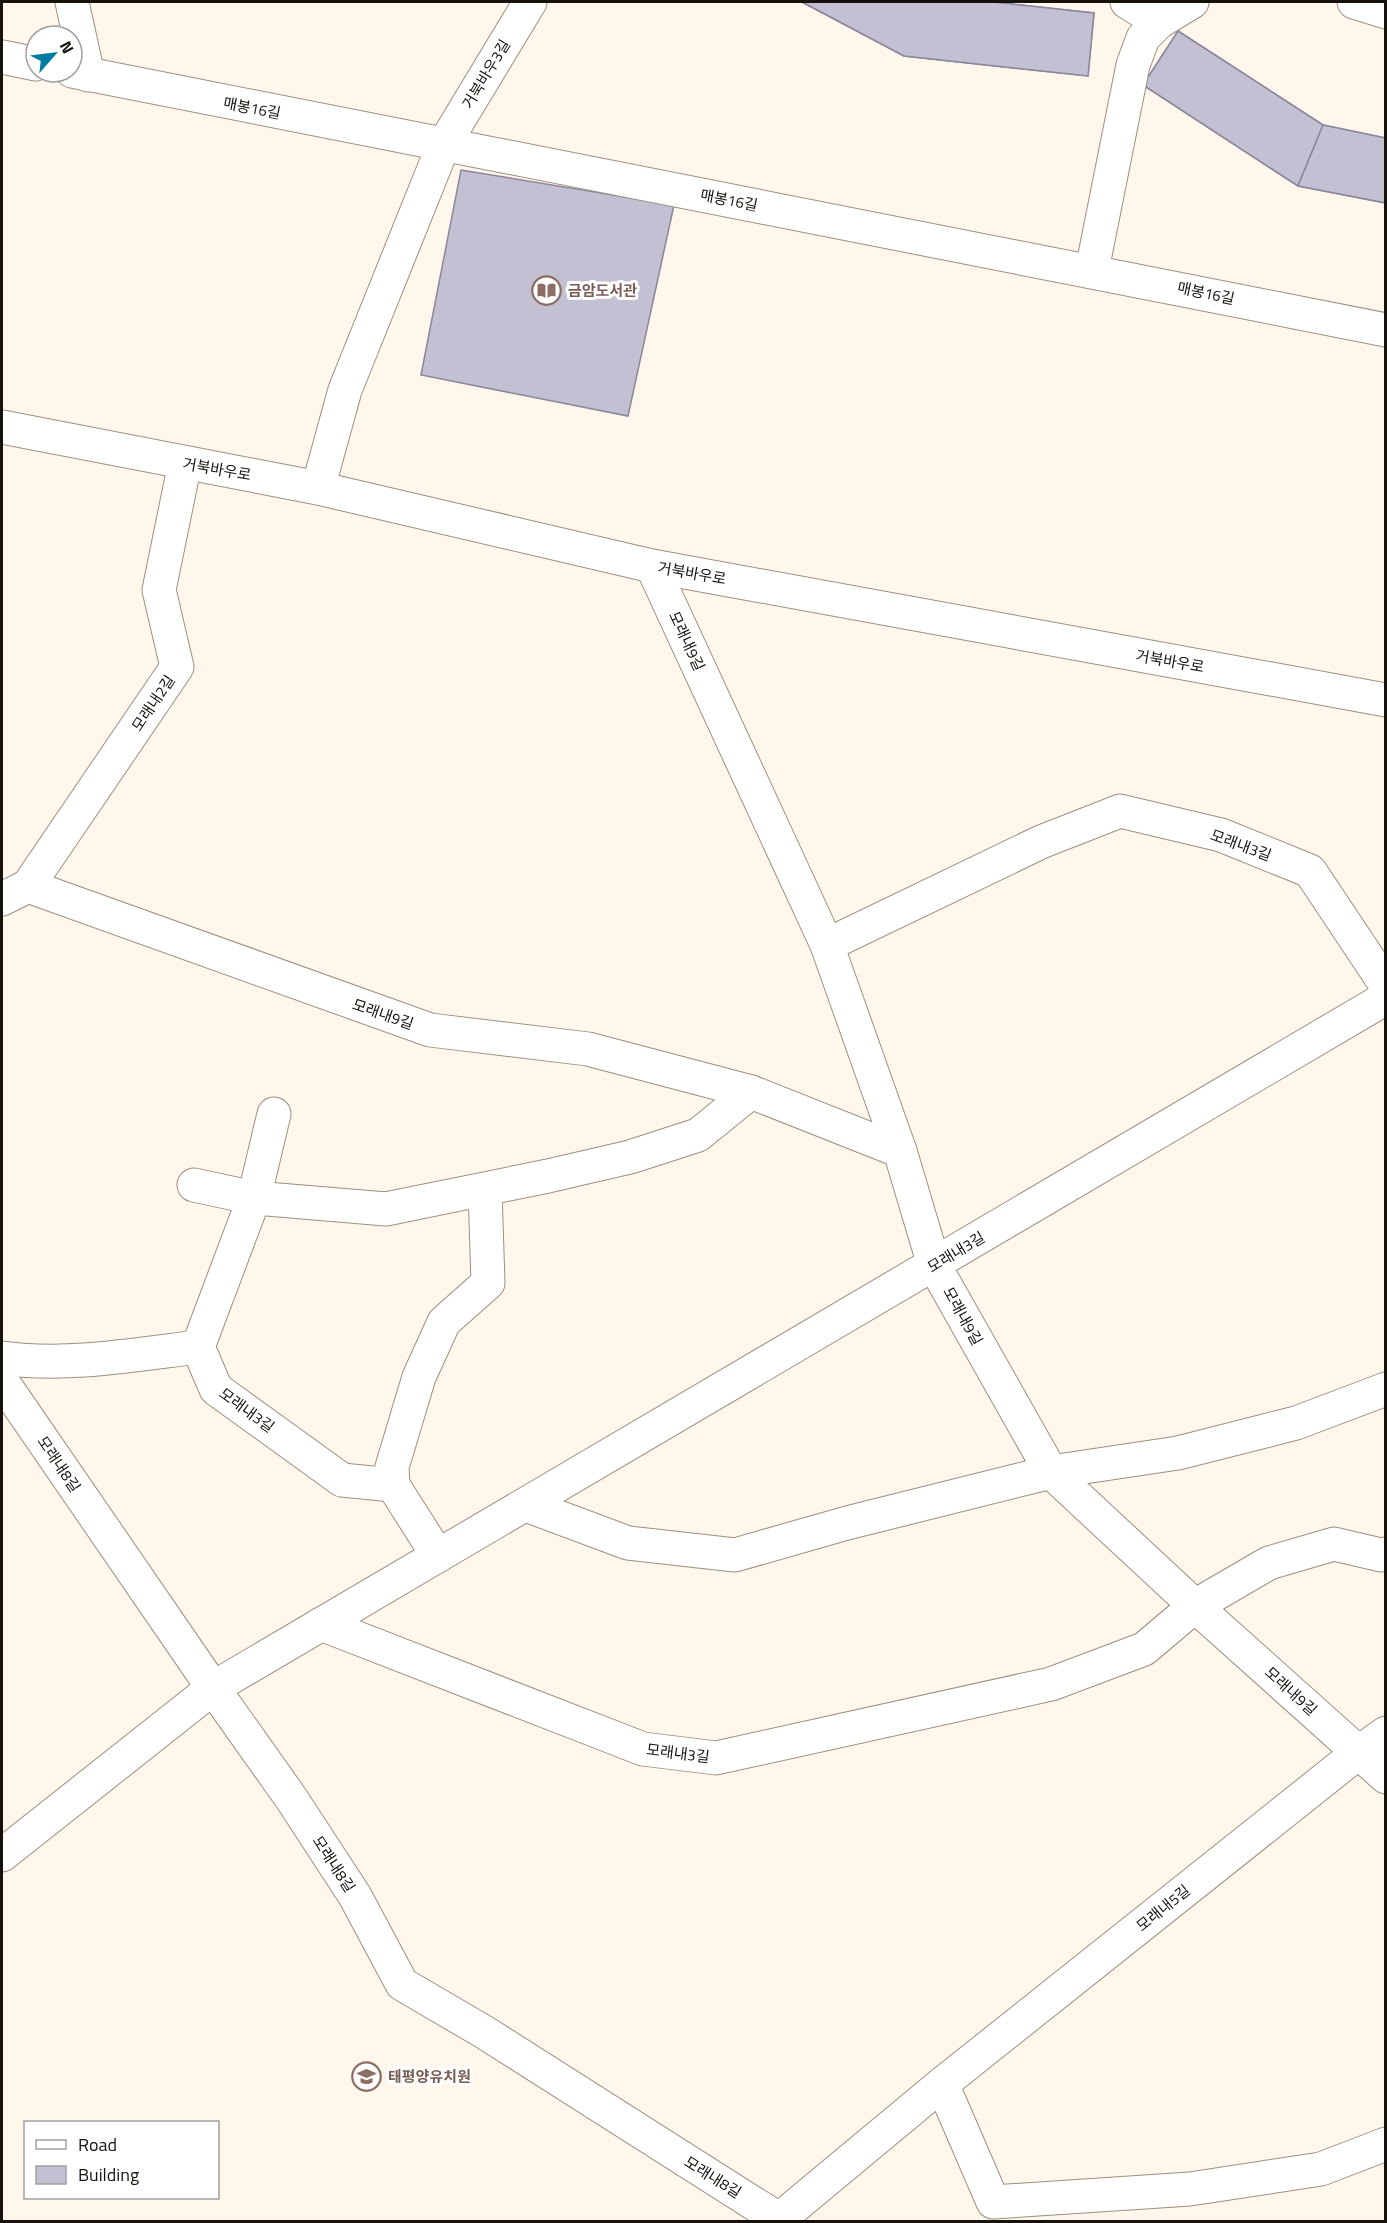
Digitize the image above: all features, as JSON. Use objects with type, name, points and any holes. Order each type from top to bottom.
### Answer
[{"type":"street","points":[[72,2],[74,24]]},
{"type":"street","name":"거북바우3길","points":[[318,488],[345,390],[442,146],[530,2]]},
{"type":"street","points":[[1127,2],[1159,22]]},
{"type":"street","points":[[1092,270],[1133,64],[1143,38],[1159,22],[1192,2]]},
{"type":"street","points":[[1354,2],[1386,12]]},
{"type":"street","points":[[2,57],[24,62]]},
{"type":"street","name":"매봉16길","points":[[84,74],[442,146],[1092,270],[1386,330]]},
{"type":"street","name":"거북바우로","points":[[2,427],[318,488],[652,566],[1386,700]]},
{"type":"street","name":"모래내2길","points":[[15,892],[177,667],[159,590],[184,463]]},
{"type":"street","name":"모래내9길","points":[[652,566],[827,945],[900,1150],[934,1265],[1050,1472],[1386,1777]]},
{"type":"street","name":"모래내3길","points":[[827,945],[1041,842],[1120,811],[1221,835],[1310,871],[1386,985]]},
{"type":"street","name":"모래내9길","points":[[15,892],[430,1030],[588,1049],[751,1092],[900,1150]]},
{"type":"street","name":"모래내3길","points":[[2,1855],[213,1688],[1386,998]]},
{"type":"street","points":[[194,1185],[254,1198],[386,1209],[485,1190],[630,1157],[698,1135],[751,1092]]},
{"type":"street","points":[[2,1358],[29,1362],[89,1361],[198,1347],[254,1198],[274,1114]]},
{"type":"street","points":[[438,1556],[393,1485],[392,1467],[419,1377],[444,1322],[488,1283],[485,1190]]},
{"type":"street","name":"모래내3길","points":[[198,1347],[216,1389],[342,1480],[393,1485]]},
{"type":"street","name":"모래내8길","points":[[2,1381],[291,1798],[355,1896],[402,1984],[484,2032],[779,2221]]},
{"type":"street","points":[[526,1505],[628,1543],[735,1555],[847,1523],[1050,1472],[1178,1453],[1296,1424],[1386,1389]]},
{"type":"street","points":[[1195,1606],[1269,1563],[1334,1544],[1380,1555],[1386,1554]]},
{"type":"street","name":"모래내3길","points":[[321,1624],[643,1749],[716,1758],[1051,1684],[1144,1649],[1195,1606]]},
{"type":"street","name":"모래내5길","points":[[779,2221],[942,2084],[1359,1752],[1386,1733]]},
{"type":"street","points":[[942,2084],[993,2202],[1190,2189],[1321,2169],[1386,2144]]},
{"type":"building","points":[[802,2],[993,2],[1094,13],[1088,76],[904,56]]},
{"type":"building","points":[[802,2],[993,2],[1094,13],[1088,76],[904,56]]},
{"type":"building","points":[[1178,31],[1323,125],[1386,138],[1386,203],[1298,186],[1143,85]]},
{"type":"building","points":[[1178,31],[1323,125],[1298,186],[1143,85]]},
{"type":"building","points":[[1323,125],[1386,138],[1386,203],[1298,186]]},
{"type":"building","name":"금암도서관","points":[[461,170],[674,205],[628,416],[421,375]]},
{"type":"place","name":"금암도서관","points":[[547,290]]},
{"type":"place","name":"태평양유치원","points":[[367,2076]]}]
